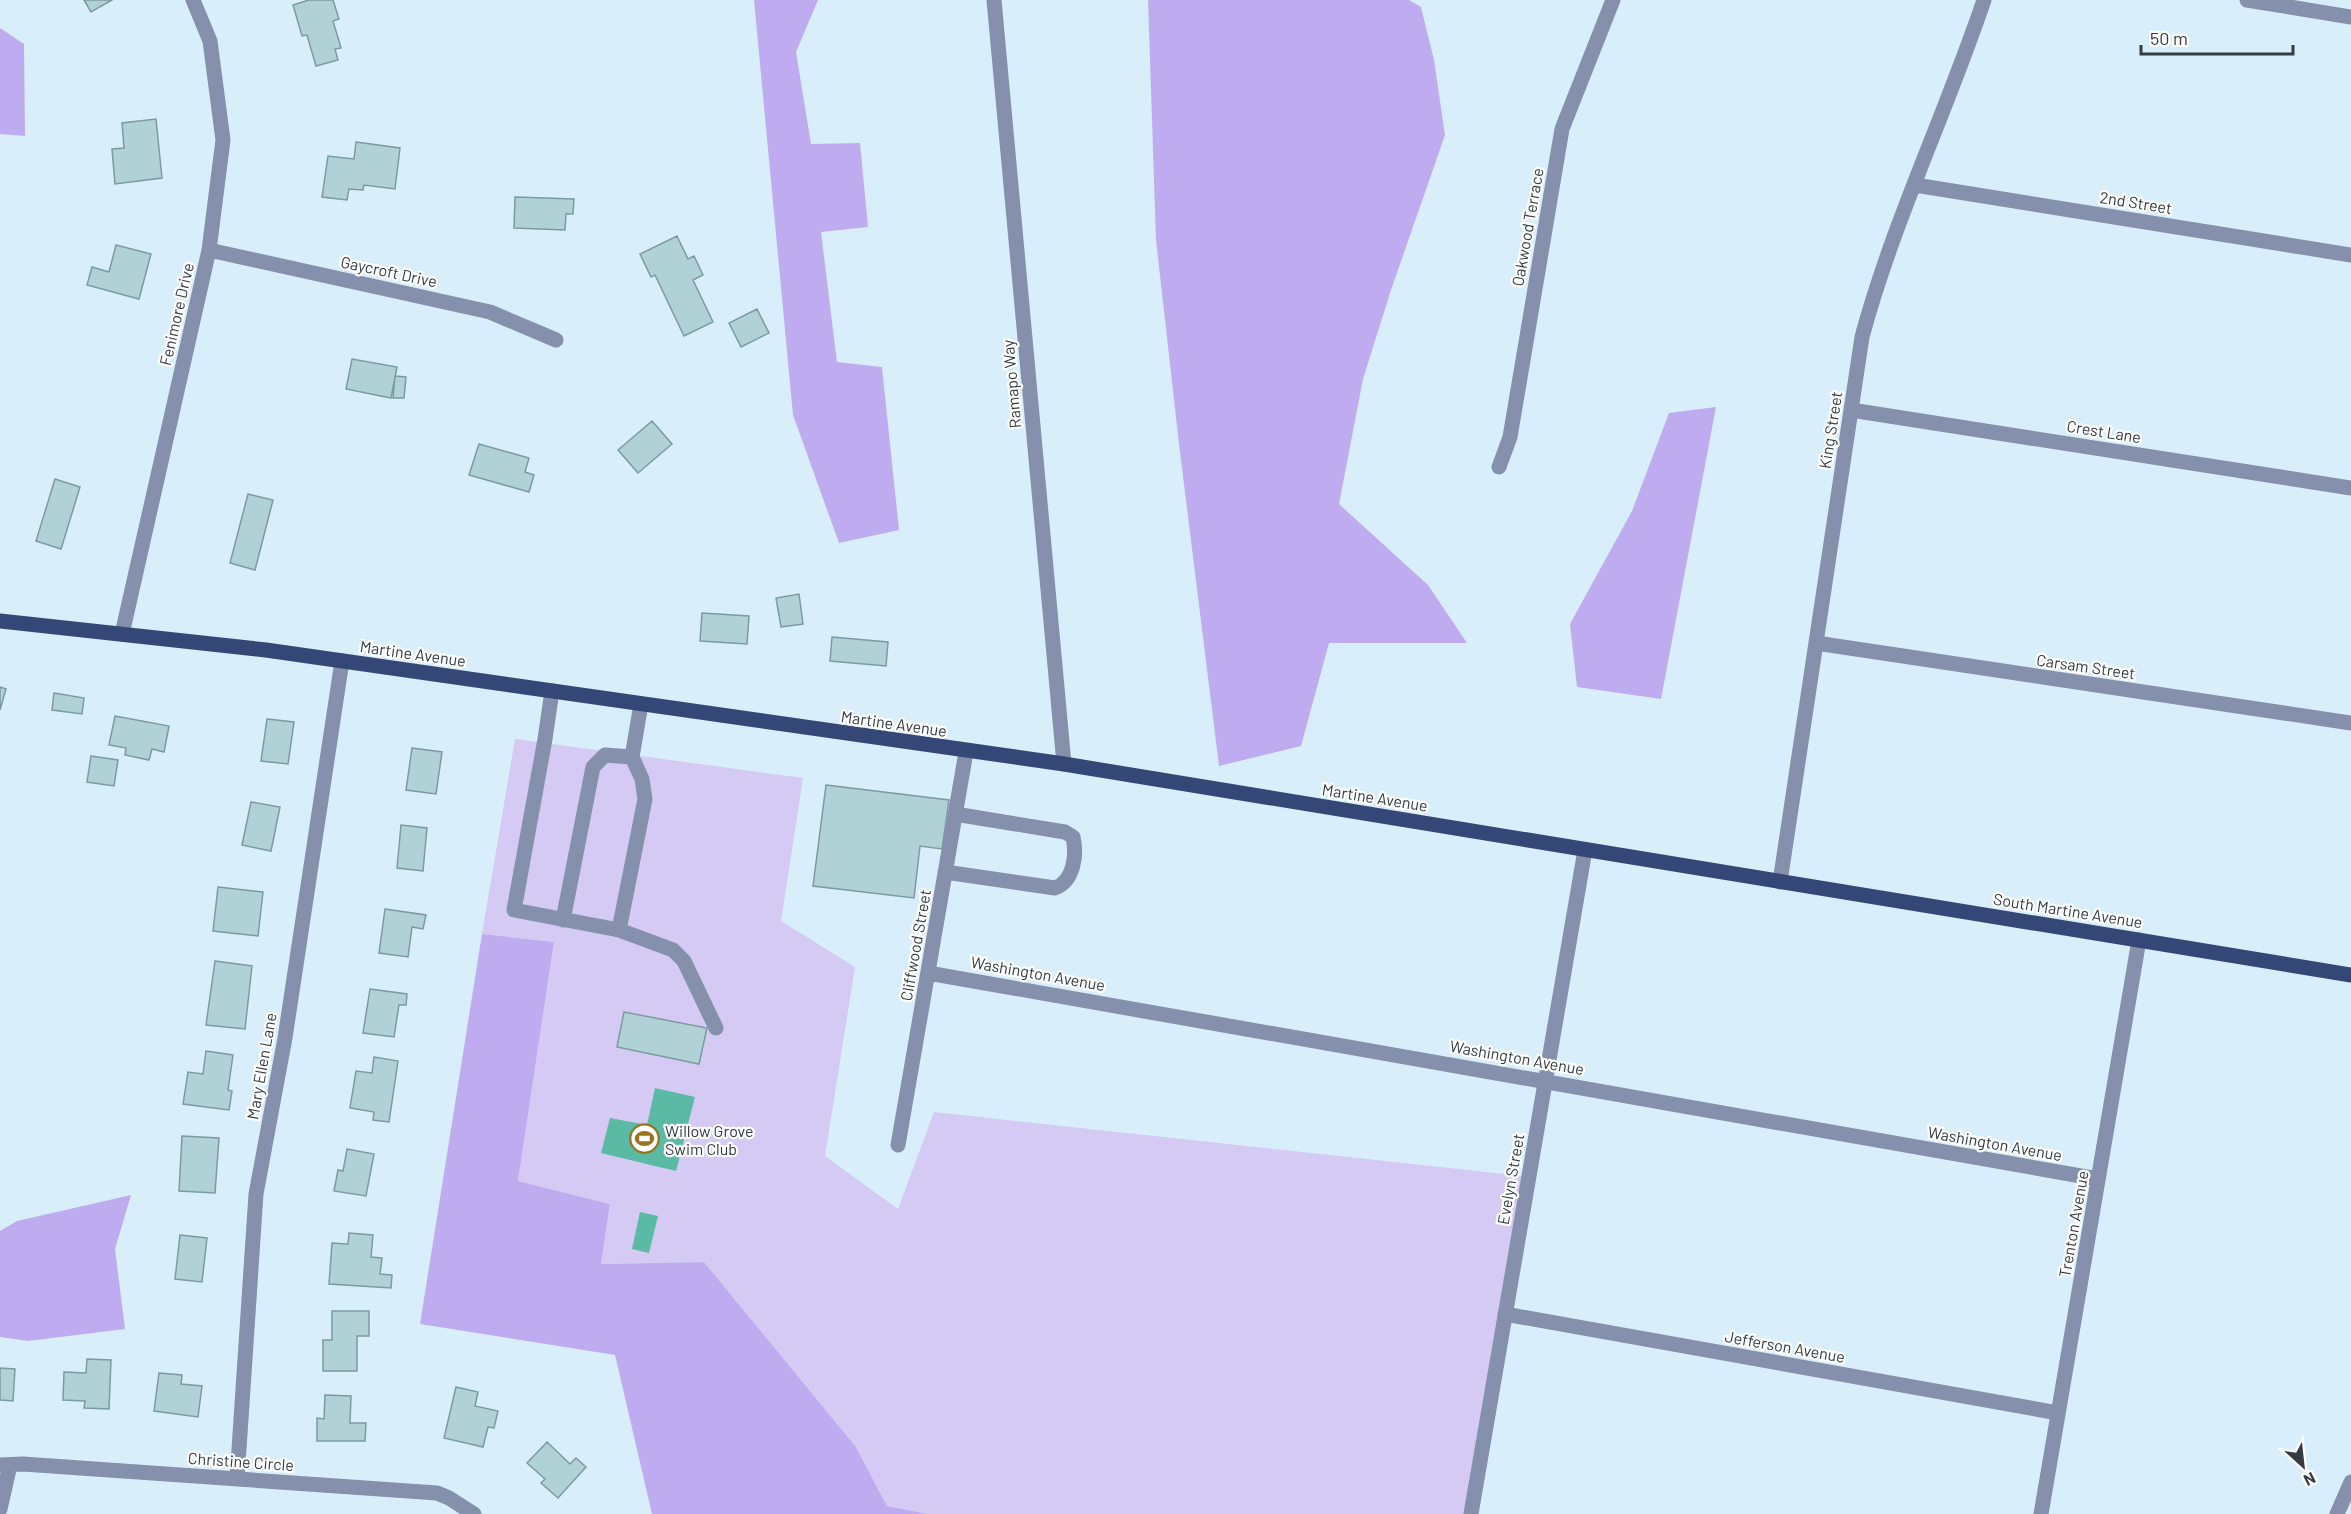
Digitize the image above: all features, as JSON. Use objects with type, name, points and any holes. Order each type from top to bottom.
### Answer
[{"type":"main road","name":"Martine Avenue","points":[[0,621],[342,661],[966,752],[1064,764],[1780,882]]},
{"type":"main road","name":"South Martine Avenue","points":[[1780,882],[2351,975]]},
{"type":"street","name":"Fenimore Drive","points":[[122,634],[209,250],[224,140],[210,41],[193,0]]},
{"type":"street","name":"Ramapo Way","points":[[994,0],[1064,764]]},
{"type":"street","name":"Oakwood Terrace","points":[[1499,467],[1510,437],[1562,129],[1613,0]]},
{"type":"street","name":"King Street","points":[[1780,882],[1862,337],[1876,286],[1961,69],[1984,0]]},
{"type":"street","points":[[2247,0],[2351,17]]},
{"type":"street","name":"2nd Street","points":[[1915,185],[2351,255]]},
{"type":"street","name":"Gaycroft Drive","points":[[209,250],[490,312],[556,340]]},
{"type":"street","name":"Crest Lane","points":[[1851,410],[2351,488]]},
{"type":"street","name":"Carsam Street","points":[[1816,644],[2351,723]]},
{"type":"street","name":"Mary Ellen Lane","points":[[237,1479],[256,1194],[285,1038],[342,661]]},
{"type":"street","points":[[552,691],[514,910],[619,930],[673,950],[684,961],[716,1028]]},
{"type":"street","points":[[619,930],[645,799],[642,779],[632,757],[641,705]]},
{"type":"street","name":"Cliffwood Street","points":[[898,1145],[966,752]]},
{"type":"street","points":[[563,920],[593,767],[605,755],[632,757]]},
{"type":"street","points":[[945,872],[1055,888],[1063,885],[1071,872],[1076,850],[1073,837],[1065,832],[955,814]]},
{"type":"street","name":"Evelyn Street","points":[[1471,1514],[1585,850]]},
{"type":"street","name":"Trenton Avenue","points":[[2041,1514],[2139,940]]},
{"type":"street","name":"Washington Avenue","points":[[928,973],[2098,1179]]},
{"type":"street","name":"Jefferson Avenue","points":[[1505,1314],[2058,1413]]},
{"type":"street","points":[[0,1509],[5,1465]]},
{"type":"street","name":"Christine Circle","points":[[5,1465],[437,1493],[474,1514]]},
{"type":"street","points":[[2337,1514],[2351,1482]]},
{"type":"shaded area","points":[[754,0],[818,0],[796,52],[811,144],[860,143],[868,227],[821,232],[837,362],[882,367],[899,530],[839,543],[793,415]]},
{"type":"shaded area","points":[[1148,0],[1409,0],[1421,7],[1434,60],[1445,135],[1391,290],[1363,379],[1339,504],[1428,585],[1467,643],[1329,643],[1301,746],[1219,766],[1156,240]]},
{"type":"shaded area","points":[[0,28],[24,44],[25,136],[0,134]]},
{"type":"shaded area","points":[[1716,407],[1661,699],[1577,687],[1570,624],[1632,511],[1669,413]]},
{"type":"shaded area","points":[[515,739],[803,778],[781,921],[855,967],[825,1156],[898,1209],[934,1112],[1523,1176],[1469,1514],[928,1514],[887,1506],[856,1447],[704,1262],[601,1264],[610,1204],[518,1181],[554,942],[482,934]]},
{"type":"shaded area","points":[[482,934],[554,942],[518,1181],[610,1204],[601,1264],[704,1262],[856,1447],[887,1506],[928,1514],[652,1514],[615,1355],[420,1324]]},
{"type":"shaded area","name":"Willow Grove Swim Club","points":[[655,1088],[695,1097],[676,1171],[601,1153],[610,1118],[647,1125]]},
{"type":"shaded area","points":[[131,1195],[115,1249],[125,1329],[28,1341],[0,1337],[0,1231],[17,1221]]},
{"type":"shaded area","points":[[640,1212],[658,1216],[649,1253],[632,1249]]},
{"type":"building","points":[[84,0],[112,0],[91,12]]},
{"type":"building","points":[[309,0],[333,0],[339,19],[333,21],[341,48],[335,49],[338,60],[316,66],[307,35],[302,36],[293,5]]},
{"type":"building","points":[[156,119],[162,178],[115,184],[112,149],[124,148],[122,123]]},
{"type":"building","points":[[356,142],[400,148],[395,189],[364,185],[363,190],[349,189],[347,200],[322,197],[328,156],[354,159]]},
{"type":"building","points":[[515,197],[574,199],[573,214],[566,214],[565,230],[514,228]]},
{"type":"building","points":[[677,236],[688,259],[694,256],[703,275],[693,280],[713,322],[684,336],[655,275],[651,277],[640,254]]},
{"type":"building","points":[[116,245],[151,254],[139,299],[87,285],[92,267],[109,272]]},
{"type":"building","points":[[757,309],[769,333],[741,347],[729,323]]},
{"type":"building","points":[[352,359],[397,367],[391,398],[346,389]]},
{"type":"building","points":[[395,376],[406,377],[404,398],[393,398]]},
{"type":"building","points":[[652,421],[672,444],[638,473],[618,450]]},
{"type":"building","points":[[479,444],[529,458],[525,472],[534,475],[529,492],[469,475]]},
{"type":"building","points":[[55,479],[80,487],[61,549],[36,541]]},
{"type":"building","points":[[248,494],[273,500],[255,570],[230,563]]},
{"type":"building","points":[[799,594],[803,624],[781,627],[776,598]]},
{"type":"building","points":[[702,613],[749,616],[747,644],[700,641]]},
{"type":"building","points":[[832,637],[888,642],[886,666],[830,661]]},
{"type":"building","points":[[0,687],[6,689],[0,710]]},
{"type":"building","points":[[54,693],[84,698],[82,714],[52,710]]},
{"type":"building","points":[[115,716],[169,726],[164,752],[152,749],[149,760],[125,755],[126,748],[109,745]]},
{"type":"building","points":[[267,719],[294,722],[288,764],[261,761]]},
{"type":"building","points":[[412,748],[442,752],[436,794],[406,790]]},
{"type":"building","points":[[91,756],[118,760],[114,786],[87,782]]},
{"type":"building","points":[[826,785],[949,800],[942,849],[920,846],[914,898],[813,886]]},
{"type":"building","points":[[251,802],[280,807],[271,851],[242,845]]},
{"type":"building","points":[[401,825],[427,828],[423,871],[397,868]]},
{"type":"building","points":[[218,887],[263,892],[258,936],[213,931]]},
{"type":"building","points":[[385,909],[426,915],[423,929],[412,927],[408,957],[379,953]]},
{"type":"building","points":[[215,961],[252,966],[245,1029],[206,1025]]},
{"type":"building","points":[[370,989],[407,994],[406,1005],[399,1005],[394,1037],[363,1033]]},
{"type":"building","points":[[624,1012],[707,1028],[699,1064],[617,1047]]},
{"type":"building","points":[[206,1051],[233,1055],[228,1090],[232,1091],[229,1110],[183,1104],[188,1072],[203,1074]]},
{"type":"building","points":[[374,1057],[398,1061],[389,1122],[373,1120],[374,1112],[350,1108],[356,1071],[372,1073]]},
{"type":"building","points":[[182,1136],[219,1138],[215,1193],[179,1191]]},
{"type":"building","points":[[347,1149],[374,1154],[366,1196],[334,1191],[338,1170],[343,1171]]},
{"type":"building","points":[[349,1233],[373,1235],[371,1257],[382,1258],[380,1274],[392,1275],[391,1288],[329,1284],[332,1243],[348,1244]]},
{"type":"building","points":[[180,1235],[207,1238],[202,1282],[175,1279]]},
{"type":"building","points":[[332,1311],[369,1311],[369,1336],[357,1336],[357,1371],[323,1371],[323,1340],[332,1340]]},
{"type":"building","points":[[87,1359],[111,1360],[109,1409],[84,1408],[85,1401],[63,1400],[64,1372],[86,1373]]},
{"type":"building","points":[[0,1368],[15,1369],[13,1401],[0,1400]]},
{"type":"building","points":[[159,1373],[182,1375],[181,1384],[202,1386],[198,1417],[154,1411]]},
{"type":"building","points":[[456,1387],[478,1392],[475,1406],[498,1411],[494,1428],[488,1427],[483,1447],[444,1438]]},
{"type":"building","points":[[325,1395],[351,1396],[350,1423],[366,1423],[365,1441],[317,1441],[317,1418],[324,1419]]},
{"type":"building","points":[[547,1442],[570,1464],[576,1458],[586,1467],[558,1498],[541,1483],[545,1479],[527,1463]]},
{"type":"place","name":"Willow Grove Swim Club","points":[[644,1139]]}]
